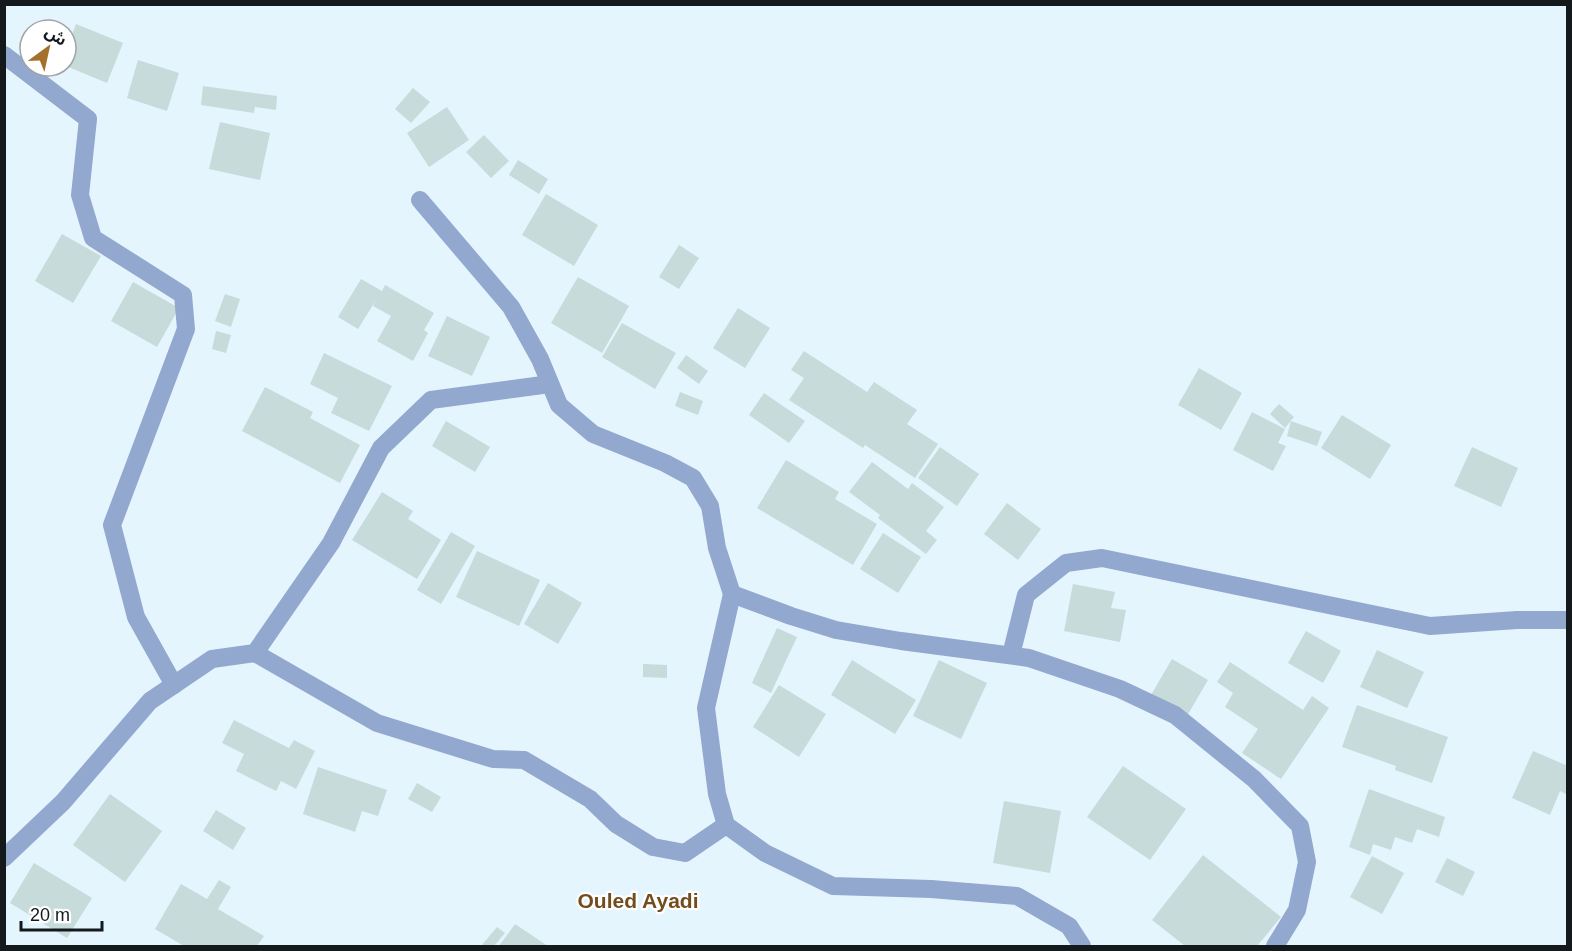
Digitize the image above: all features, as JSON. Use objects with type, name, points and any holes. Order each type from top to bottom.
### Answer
[{"type":"street","points":[[4,55],[88,119],[80,195],[93,238],[183,295],[186,329],[112,525],[136,616],[174,685]]},
{"type":"street","points":[[420,200],[511,307],[540,359],[559,405],[593,434],[665,463],[693,478],[710,506],[717,548],[732,594],[706,708],[717,794],[726,825],[765,853],[833,886],[931,889],[1017,896],[1069,926],[1082,946]]},
{"type":"street","points":[[255,653],[331,543],[381,448],[431,400],[550,384]]},
{"type":"street","points":[[1011,655],[1026,595],[1066,563],[1102,558],[1430,626],[1517,620],[1568,620]]},
{"type":"street","points":[[732,594],[836,630],[1029,658],[1120,689],[1175,715],[1254,779],[1300,826],[1307,862],[1297,910],[1275,946]]},
{"type":"street","points":[[4,858],[63,802],[150,701],[212,658],[255,653],[377,723],[493,759],[524,760],[590,799],[616,824],[653,847],[686,853],[726,825]]},
{"type":"building","points":[[78,25],[123,43],[107,83],[78,71]]},
{"type":"building","points":[[138,60],[179,73],[167,111],[127,98]]},
{"type":"building","points":[[203,86],[277,96],[276,110],[255,107],[254,113],[201,105]]},
{"type":"building","points":[[413,88],[430,102],[411,123],[395,109]]},
{"type":"building","points":[[447,107],[469,140],[429,167],[407,133]]},
{"type":"building","points":[[220,122],[270,133],[260,180],[209,169]]},
{"type":"building","points":[[484,135],[509,161],[491,178],[466,152]]},
{"type":"building","points":[[518,160],[548,179],[539,194],[509,175]]},
{"type":"building","points":[[546,194],[598,225],[574,266],[522,235]]},
{"type":"building","points":[[62,234],[101,256],[73,303],[35,281]]},
{"type":"building","points":[[679,245],[699,258],[679,289],[659,277]]},
{"type":"building","points":[[578,277],[629,306],[602,353],[551,323]]},
{"type":"building","points":[[361,279],[382,291],[385,285],[434,313],[424,330],[428,333],[413,361],[377,341],[391,316],[373,306],[376,300],[358,329],[338,317]]},
{"type":"building","points":[[133,282],[179,308],[157,347],[111,321]]},
{"type":"building","points":[[225,294],[240,299],[231,327],[215,321]]},
{"type":"building","points":[[738,308],[770,328],[745,368],[713,348]]},
{"type":"building","points":[[447,316],[490,337],[472,376],[428,356]]},
{"type":"building","points":[[622,323],[676,353],[655,389],[602,357]]},
{"type":"building","points":[[216,331],[231,335],[226,353],[212,349]]},
{"type":"building","points":[[804,351],[867,392],[874,382],[917,410],[907,424],[938,444],[915,478],[865,445],[863,448],[789,400],[804,378],[791,370]]},
{"type":"building","points":[[324,353],[392,386],[369,431],[331,413],[338,398],[310,384]]},
{"type":"building","points":[[686,355],[708,371],[699,384],[677,368]]},
{"type":"building","points":[[1199,368],[1242,393],[1221,430],[1178,405]]},
{"type":"building","points":[[265,387],[313,412],[310,418],[360,445],[340,483],[242,431]]},
{"type":"building","points":[[680,392],[703,401],[698,415],[675,406]]},
{"type":"building","points":[[764,393],[805,421],[789,443],[749,415]]},
{"type":"building","points":[[1279,404],[1294,417],[1285,428],[1270,414]]},
{"type":"building","points":[[1252,412],[1285,429],[1278,443],[1286,446],[1273,471],[1233,450]]},
{"type":"building","points":[[1342,415],[1391,445],[1370,479],[1321,448]]},
{"type":"building","points":[[446,421],[490,447],[475,472],[432,446]]},
{"type":"building","points":[[1291,421],[1322,432],[1317,446],[1287,436]]},
{"type":"building","points":[[940,447],[979,474],[957,506],[918,478]]},
{"type":"building","points":[[1472,447],[1518,468],[1501,507],[1454,486]]},
{"type":"building","points":[[786,460],[839,492],[835,499],[877,524],[853,565],[757,508]]},
{"type":"building","points":[[872,462],[908,489],[912,483],[944,507],[926,531],[937,540],[926,554],[878,518],[880,515],[849,492]]},
{"type":"building","points":[[382,492],[413,511],[408,519],[441,540],[417,579],[352,540]]},
{"type":"building","points":[[1007,503],[1041,529],[1018,560],[984,534]]},
{"type":"building","points":[[451,532],[475,546],[441,604],[417,590]]},
{"type":"building","points":[[883,533],[921,557],[898,593],[860,569]]},
{"type":"building","points":[[477,551],[540,580],[519,626],[456,597]]},
{"type":"building","points":[[548,583],[582,603],[558,644],[524,624]]},
{"type":"building","points":[[1073,584],[1115,592],[1111,608],[1126,610],[1120,642],[1064,631]]},
{"type":"building","points":[[777,628],[797,637],[771,693],[752,683]]},
{"type":"building","points":[[1306,631],[1341,651],[1323,683],[1288,663]]},
{"type":"building","points":[[1377,650],[1424,672],[1407,708],[1360,687]]},
{"type":"building","points":[[1172,659],[1208,680],[1187,716],[1151,695]]},
{"type":"building","points":[[852,660],[916,700],[895,734],[831,695]]},
{"type":"building","points":[[939,660],[987,683],[961,739],[913,716]]},
{"type":"building","points":[[1230,662],[1303,710],[1312,696],[1329,708],[1281,779],[1242,753],[1258,729],[1225,707],[1233,693],[1217,682]]},
{"type":"building","points":[[643,664],[667,665],[667,678],[643,677]]},
{"type":"building","points":[[779,685],[826,714],[799,757],[753,727]]},
{"type":"building","points":[[1357,705],[1448,737],[1432,783],[1395,770],[1396,766],[1342,747]]},
{"type":"building","points":[[234,720],[289,748],[294,740],[315,751],[296,789],[281,781],[276,791],[236,771],[244,754],[222,743]]},
{"type":"building","points":[[1533,751],[1568,766],[1568,795],[1560,791],[1550,815],[1512,798]]},
{"type":"building","points":[[1123,766],[1186,809],[1150,860],[1087,817]]},
{"type":"building","points":[[318,767],[387,790],[378,816],[362,811],[355,832],[303,814]]},
{"type":"building","points":[[417,783],[441,797],[432,812],[408,799]]},
{"type":"building","points":[[1369,789],[1445,817],[1439,837],[1417,829],[1412,843],[1395,837],[1391,850],[1373,844],[1370,855],[1349,847]]},
{"type":"building","points":[[110,794],[162,831],[125,882],[73,845]]},
{"type":"building","points":[[1004,801],[1061,811],[1050,873],[993,863]]},
{"type":"building","points":[[216,810],[246,828],[233,850],[203,831]]},
{"type":"building","points":[[1203,855],[1281,917],[1257,946],[1185,946],[1152,920]]},
{"type":"building","points":[[1372,856],[1404,873],[1382,914],[1350,897]]},
{"type":"building","points":[[1447,858],[1475,872],[1463,896],[1435,882]]},
{"type":"building","points":[[34,863],[92,898],[67,938],[10,903]]},
{"type":"building","points":[[219,880],[231,887],[218,909],[264,936],[257,946],[184,946],[155,929],[181,884],[207,899]]},
{"type":"building","points":[[515,924],[548,946],[499,946]]},
{"type":"building","points":[[497,927],[505,933],[494,946],[481,946]]},
{"type":"district","name":"Ouled Ayadi","points":[[638,901]]}]
